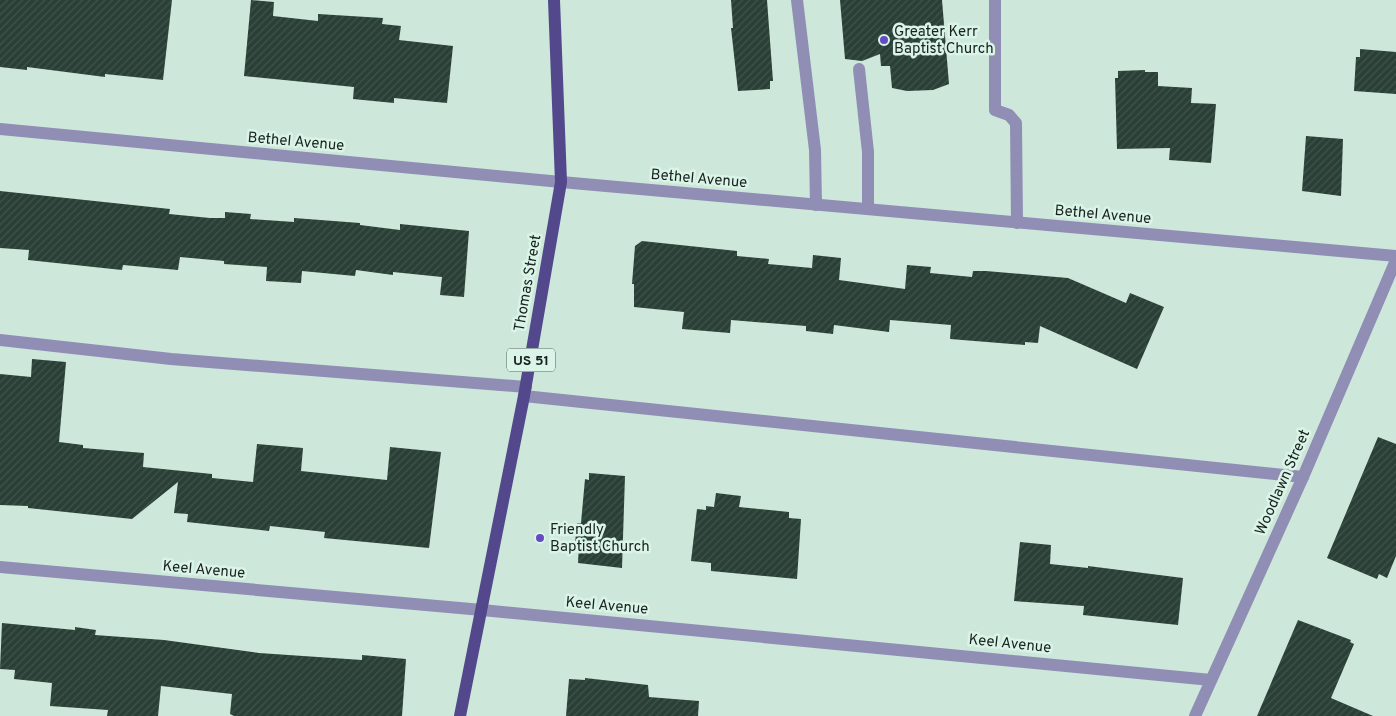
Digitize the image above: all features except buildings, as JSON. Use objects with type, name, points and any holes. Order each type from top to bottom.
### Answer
[{"type":"main road","name":"Thomas Street","points":[[460,716],[525,391],[561,182],[554,0]]},
{"type":"street","points":[[797,0],[815,150],[816,205]]},
{"type":"street","points":[[995,0],[995,110],[1008,115],[1016,123],[1017,223]]},
{"type":"street","points":[[859,69],[868,152],[868,209]]},
{"type":"street","name":"Bethel Avenue","points":[[0,129],[561,182],[1396,256]]},
{"type":"street","name":"Woodlawn Street","points":[[1194,716],[1303,477],[1396,260]]},
{"type":"street","points":[[0,340],[171,359],[525,391],[1303,477]]},
{"type":"street","name":"Keel Avenue","points":[[0,567],[482,610],[1211,680]]},
{"type":"place","name":"Greater Kerr Baptist Church","points":[[884,40]]},
{"type":"place","name":"Friendly Baptist Church","points":[[540,538]]}]
